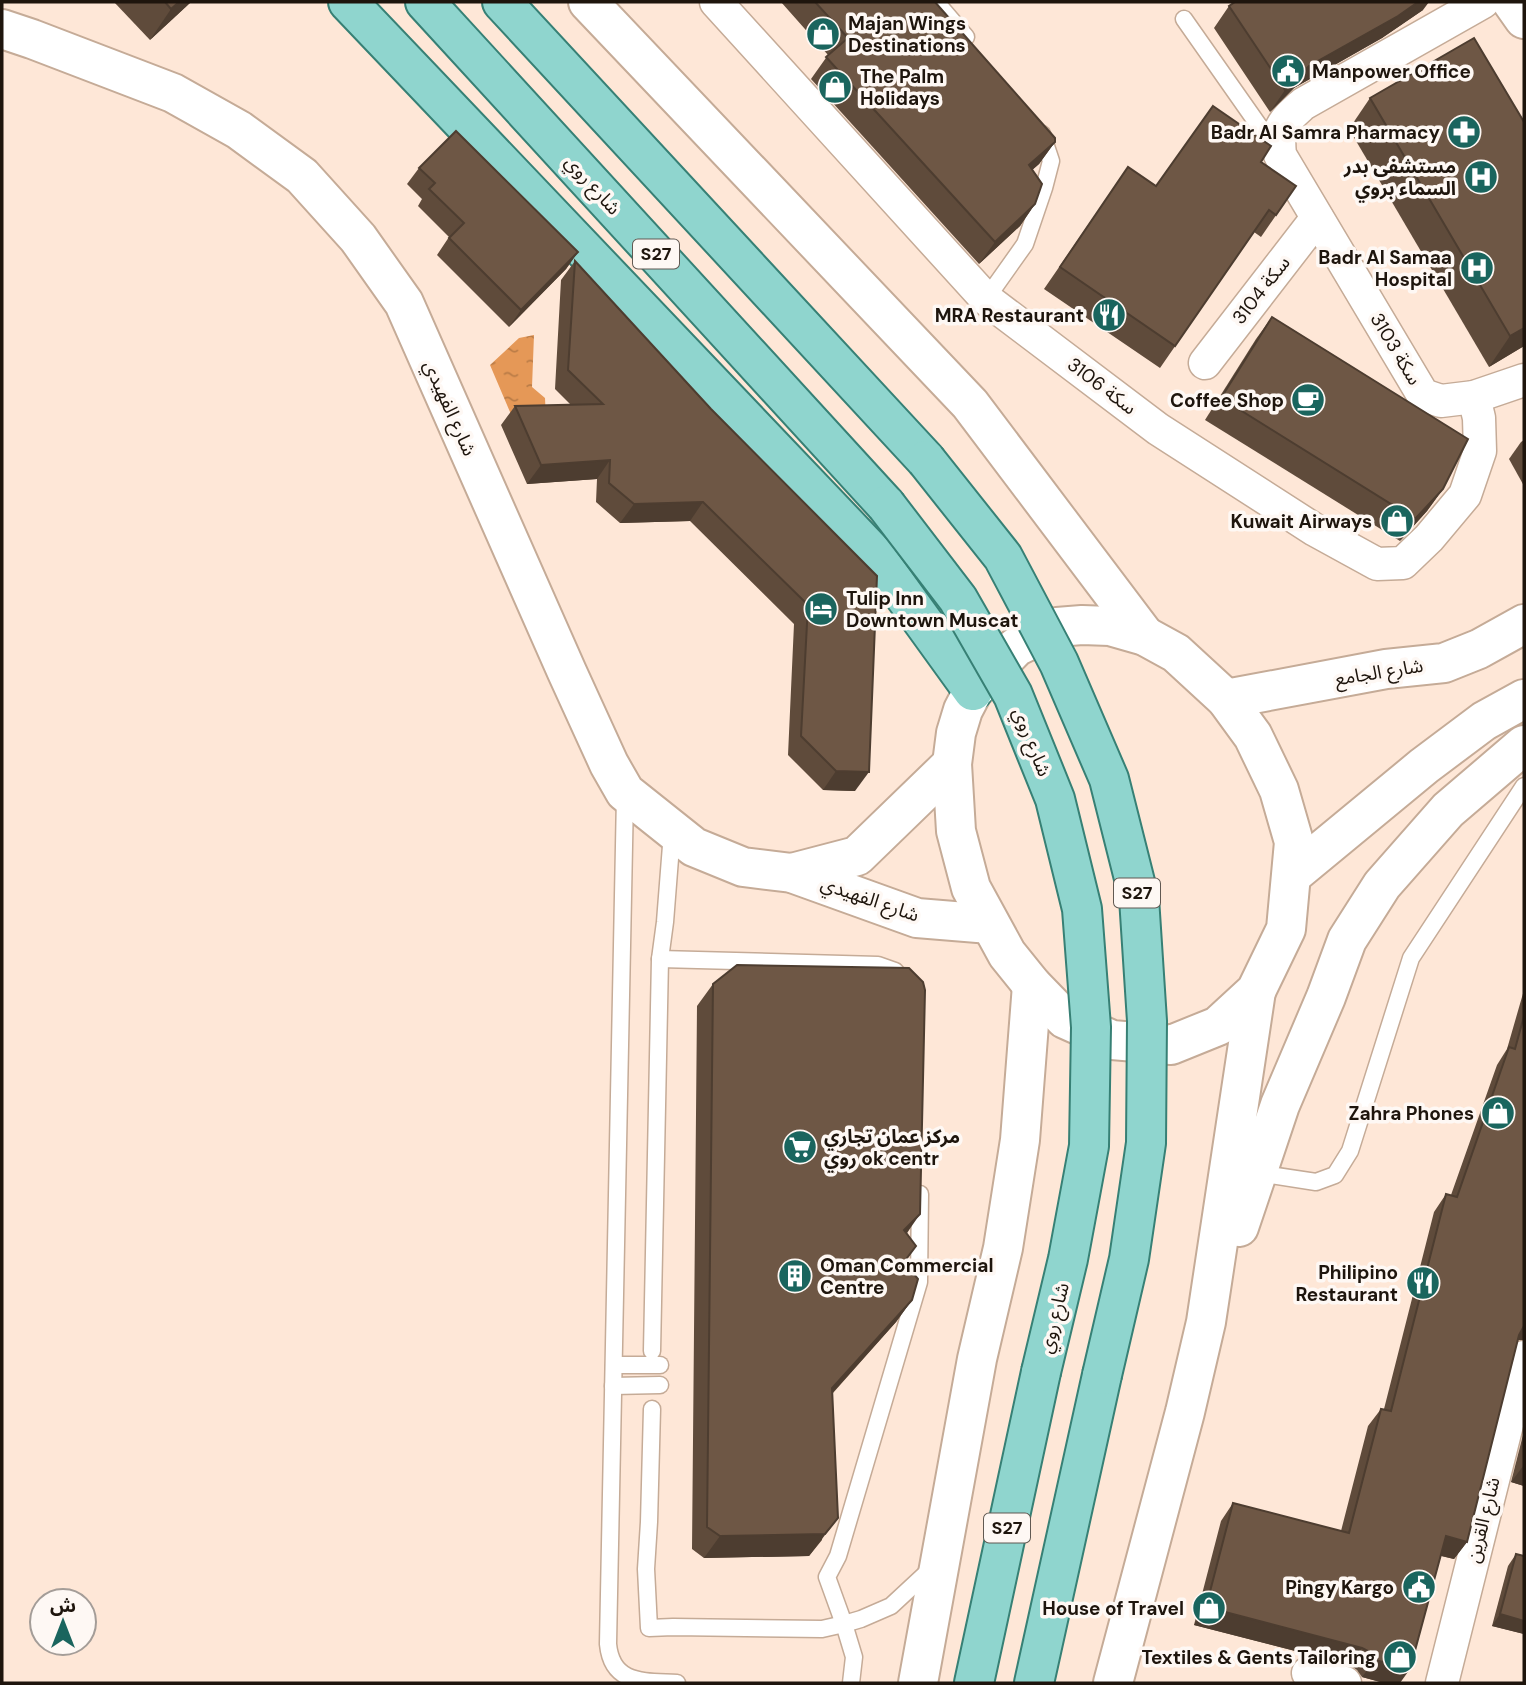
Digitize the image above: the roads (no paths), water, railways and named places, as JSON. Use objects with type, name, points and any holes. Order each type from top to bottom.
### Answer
[{"type":"main road","points":[[348,2],[874,554],[973,691]]},
{"type":"main road","name":"شارع روي","points":[[425,2],[886,505],[958,599],[1013,695],[1055,799],[1082,909],[1091,1027],[1089,1146],[1068,1259],[974,1683]]},
{"type":"main road","name":"S27","points":[[502,2],[926,460],[1003,557],[1059,663],[1109,779],[1139,898],[1147,1021],[1146,1143],[1129,1259],[1034,1683]]},
{"type":"main road","points":[[588,2],[970,404],[1145,635]]},
{"type":"main road","points":[[1512,2],[1524,19]]},
{"type":"main road","name":"شارع الفهيدي","points":[[2,29],[173,93],[239,130],[302,176],[358,238],[404,303],[561,660],[609,764],[625,792],[694,847],[743,867],[792,873],[917,918],[990,924]]},
{"type":"main road","name":"شارع الجامع","points":[[1226,699],[1386,669],[1444,663],[1479,649],[1524,624]]},
{"type":"main road","points":[[1113,1683],[1185,1412],[1206,1322],[1256,990],[1286,929],[1294,842],[1279,790],[1254,736],[1226,699],[1176,653],[1145,635],[1110,626],[1057,627],[1016,647],[973,691],[963,710],[956,733],[952,764],[956,831],[971,888],[1007,954],[1032,985],[1065,1018],[1112,1040],[1171,1045],[1218,1026],[1256,990]]},
{"type":"main road","points":[[1292,875],[1483,720],[1524,699]]},
{"type":"main road","points":[[1206,1322],[1280,1105],[1347,940],[1382,885],[1448,810],[1522,761]]},
{"type":"main road","name":"شارع الفهيدي","points":[[792,873],[857,856],[952,764]]},
{"type":"main road","points":[[918,1683],[977,1359],[1003,1248],[1014,1181],[1020,1140],[1032,985]]},
{"type":"street","name":"سكة 3106","points":[[716,2],[986,299],[1158,429],[1315,530],[1377,564],[1403,562],[1429,538],[1465,495],[1480,451],[1479,418],[1474,397]]},
{"type":"street","points":[[1280,155],[1278,141],[1281,126],[1303,104],[1483,2]]},
{"type":"street","name":"سكة 3103","points":[[1280,155],[1423,395],[1441,401],[1474,397],[1524,380]]},
{"type":"street","name":"سكة 3104","points":[[1205,363],[1317,218]]},
{"type":"street","name":"شارع القرين","points":[[1444,1683],[1524,1356]]},
{"type":"street","points":[[1308,1673],[1345,1683]]},
{"type":"lane","points":[[936,2],[978,52]]},
{"type":"lane","points":[[1184,19],[1280,155]]},
{"type":"lane","points":[[986,299],[1025,244],[1044,188],[1051,161],[1038,122]]},
{"type":"lane","points":[[1257,1173],[1316,1182],[1335,1175],[1350,1151],[1411,958],[1522,761]]},
{"type":"lane","points":[[625,792],[609,1655],[614,1666],[623,1675],[635,1680],[677,1683]]},
{"type":"lane","points":[[614,1365],[656,1358],[660,959],[672,830]]},
{"type":"lane","points":[[660,959],[878,965],[895,971],[912,992]]},
{"type":"lane","points":[[851,1683],[854,1657],[827,1577],[838,1556],[919,1282],[920,1176]]},
{"type":"lane","points":[[613,1386],[660,1385]]},
{"type":"lane","points":[[652,1409],[646,1569],[649,1628],[673,1626],[822,1629],[844,1624],[891,1606],[941,1559]]},
{"type":"water","points":[[534,335],[532,387],[545,398],[546,419],[513,419],[490,365],[519,338]]},
{"type":"place","name":"Majan Wings Destinations","points":[[823,34]]},
{"type":"place","name":"Manpower Office","points":[[1288,71]]},
{"type":"place","name":"The Palm Holidays","points":[[835,87]]},
{"type":"place","name":"Badr Al Samra Pharmacy","points":[[1464,132]]},
{"type":"place","name":"مستشفى بدر السماء بروي","points":[[1481,177]]},
{"type":"place","name":"Badr Al Samaa Hospital","points":[[1477,268]]},
{"type":"place","name":"MRA Restaurant","points":[[1109,315]]},
{"type":"place","name":"Coffee Shop","points":[[1308,400]]},
{"type":"place","name":"Kuwait Airways","points":[[1397,521]]},
{"type":"place","name":"Tulip Inn Downtown Muscat","points":[[821,609]]},
{"type":"place","name":"Zahra Phones","points":[[1498,1113]]},
{"type":"place","name":"مركز عمان تجاري روي ok centr","points":[[800,1147]]},
{"type":"place","name":"Oman Commercial Centre","points":[[795,1276]]},
{"type":"place","name":"Philipino Restaurant","points":[[1423,1283]]},
{"type":"place","name":"Pingy Kargo","points":[[1419,1587]]},
{"type":"place","name":"House of Travel","points":[[1209,1608]]},
{"type":"place","name":"Textiles & Gents Tailoring","points":[[1400,1657]]}]
